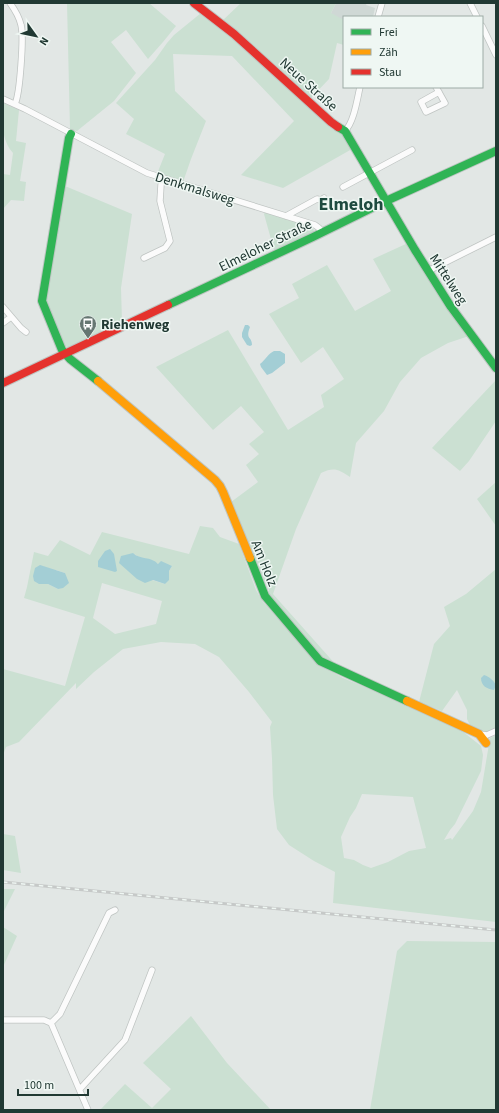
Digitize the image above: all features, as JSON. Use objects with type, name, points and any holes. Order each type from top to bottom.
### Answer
[{"type":"street","points":[[10,3],[19,17],[23,36],[19,87],[15,104]]},
{"type":"street","name":"Neue Straße","points":[[194,3],[234,34],[331,122],[345,131],[386,201]]},
{"type":"street","points":[[378,16],[382,3]]},
{"type":"street","points":[[470,3],[476,16]]},
{"type":"street","points":[[483,28],[496,55]]},
{"type":"street","points":[[345,131],[351,121],[360,88]]},
{"type":"street","name":"Denkmalsweg","points":[[3,99],[140,170],[163,179],[315,225],[322,232]]},
{"type":"street","points":[[64,355],[42,302],[69,138],[71,134]]},
{"type":"street","points":[[343,187],[412,150]]},
{"type":"street","name":"Elmeloher Straße","points":[[3,383],[314,237],[386,201],[496,151]]},
{"type":"street","points":[[144,258],[165,248],[170,241],[160,201],[163,179]]},
{"type":"street","points":[[286,216],[317,199],[321,200],[324,198]]},
{"type":"street","name":"Mittelweg","points":[[386,201],[450,307],[496,368]]},
{"type":"street","points":[[428,271],[496,237]]},
{"type":"street","points":[[3,307],[26,332]]},
{"type":"street","points":[[3,323],[11,317]]},
{"type":"street","name":"Am Holz","points":[[64,355],[98,381],[215,480],[223,492],[265,596],[320,661],[479,734],[486,743]]},
{"type":"street","points":[[479,734],[487,735],[496,731]]},
{"type":"street","points":[[51,1023],[60,1014],[108,913],[115,910]]},
{"type":"street","points":[[80,1089],[125,1040],[152,970]]},
{"type":"street","points":[[3,1020],[44,1020],[51,1023],[88,1110]]},
{"type":"shaded area","points":[[336,3],[367,3],[366,5],[375,8],[373,16],[343,16],[343,43],[331,13]]},
{"type":"green space","points":[[67,3],[149,3],[176,26],[148,59],[126,30],[111,42],[136,73],[114,101],[77,131],[70,129]]},
{"type":"green space","points":[[241,3],[336,3],[331,13],[343,19],[343,45],[337,43],[329,79],[311,98],[222,21]]},
{"type":"green space","points":[[201,13],[232,34],[344,134],[352,149],[283,188],[241,175],[294,121],[232,56],[173,54],[175,91],[206,121],[183,182],[157,174],[165,154],[126,134],[134,119],[116,103],[155,60],[174,35]]},
{"type":"green space","points":[[3,103],[19,110],[16,141],[26,143],[20,181],[26,182],[24,201],[11,200],[3,209],[3,174],[10,175],[13,153],[4,135]]},
{"type":"green space","points":[[65,186],[132,214],[121,288],[122,322],[70,349],[64,345],[45,304]]},
{"type":"green space","points":[[265,212],[313,227],[314,232],[274,250],[264,214]]},
{"type":"green space","points":[[408,243],[448,310],[465,334],[469,336],[448,343],[421,358],[400,382],[384,411],[356,443],[350,477],[336,470],[329,470],[321,473],[296,529],[273,594],[337,666],[321,659],[269,597],[269,590],[246,542],[231,502],[258,482],[246,465],[259,454],[249,444],[264,432],[241,406],[213,430],[156,367],[228,330],[288,430],[324,407],[321,395],[344,379],[323,347],[301,363],[269,314],[299,298],[292,284],[327,265],[355,311],[391,291],[373,259]]},
{"type":"green space","points":[[496,380],[496,421],[469,461],[460,471],[432,448]]},
{"type":"green space","points":[[496,482],[496,526],[477,499]]},
{"type":"green space","points":[[200,526],[213,528],[220,537],[239,544],[256,590],[263,602],[317,663],[343,678],[452,723],[481,746],[483,755],[481,771],[455,824],[444,840],[451,838],[452,840],[473,811],[481,792],[490,738],[496,735],[496,922],[333,903],[335,872],[289,845],[277,829],[273,795],[270,727],[272,722],[219,657],[195,644],[161,642],[123,649],[94,672],[76,689],[76,683],[19,742],[6,747],[3,755],[3,669],[65,686],[85,617],[24,598],[34,552],[48,556],[60,540],[90,555],[102,532],[189,554]],"holes":[[[133,553],[146,561],[172,566],[165,584],[152,580]],[[56,570],[65,573],[58,589],[48,584]],[[102,583],[162,601],[156,624],[115,634],[93,618]],[[362,794],[413,797],[426,848],[409,851],[388,862],[371,868],[354,860],[344,858],[341,837]]]},
{"type":"green space","points":[[496,569],[496,729],[488,734],[470,725],[467,719],[467,710],[457,690],[442,711],[419,702],[434,644],[450,626],[444,607],[466,594]]},
{"type":"green space","points":[[3,834],[15,836],[21,873],[3,870]]},
{"type":"green space","points":[[3,889],[15,889],[3,913]]},
{"type":"green space","points":[[3,927],[17,936],[3,967]]},
{"type":"green space","points":[[407,941],[496,942],[496,1110],[370,1110],[397,951]]},
{"type":"green space","points":[[191,1016],[227,1063],[271,1110],[100,1110],[125,1084],[152,1108],[171,1089],[143,1063]]},
{"type":"water","points":[[245,325],[250,327],[248,336],[252,342],[252,345],[250,346],[247,345],[242,337]]},
{"type":"water","points":[[274,351],[280,351],[285,354],[285,363],[267,375],[260,364]]},
{"type":"water","points":[[110,549],[114,554],[117,571],[115,572],[98,567],[98,561],[105,551]]},
{"type":"water","points":[[133,553],[139,557],[152,560],[158,564],[161,561],[172,566],[169,571],[169,580],[165,584],[153,580],[145,583],[137,579],[119,563],[121,556]]},
{"type":"water","points":[[40,565],[65,573],[69,583],[63,588],[58,589],[48,584],[39,584],[34,581],[33,576],[35,568]]},
{"type":"water","points":[[484,675],[495,683],[496,685],[494,690],[483,685],[481,678]]},
{"type":"railway","points":[[3,882],[496,930]]},
{"type":"traffic: fast","points":[[338,127],[345,131],[415,250],[451,307],[496,368]]},
{"type":"traffic: fast","points":[[71,134],[69,138],[42,301],[62,350],[70,359],[98,381]]},
{"type":"traffic: fast","points":[[168,305],[386,201],[496,151]]},
{"type":"traffic: fast","points":[[250,558],[265,596],[320,661],[407,701]]},
{"type":"traffic: slow","points":[[98,381],[215,480],[223,492],[250,558]]},
{"type":"traffic: slow","points":[[407,701],[479,734],[486,743]]},
{"type":"traffic: jam","points":[[194,3],[234,34],[338,127]]},
{"type":"traffic: jam","points":[[3,383],[168,305]]},
{"type":"place","name":"Riehenweg","points":[[88,339]]},
{"type":"district","name":"Elmeloh","points":[[351,204]]}]
